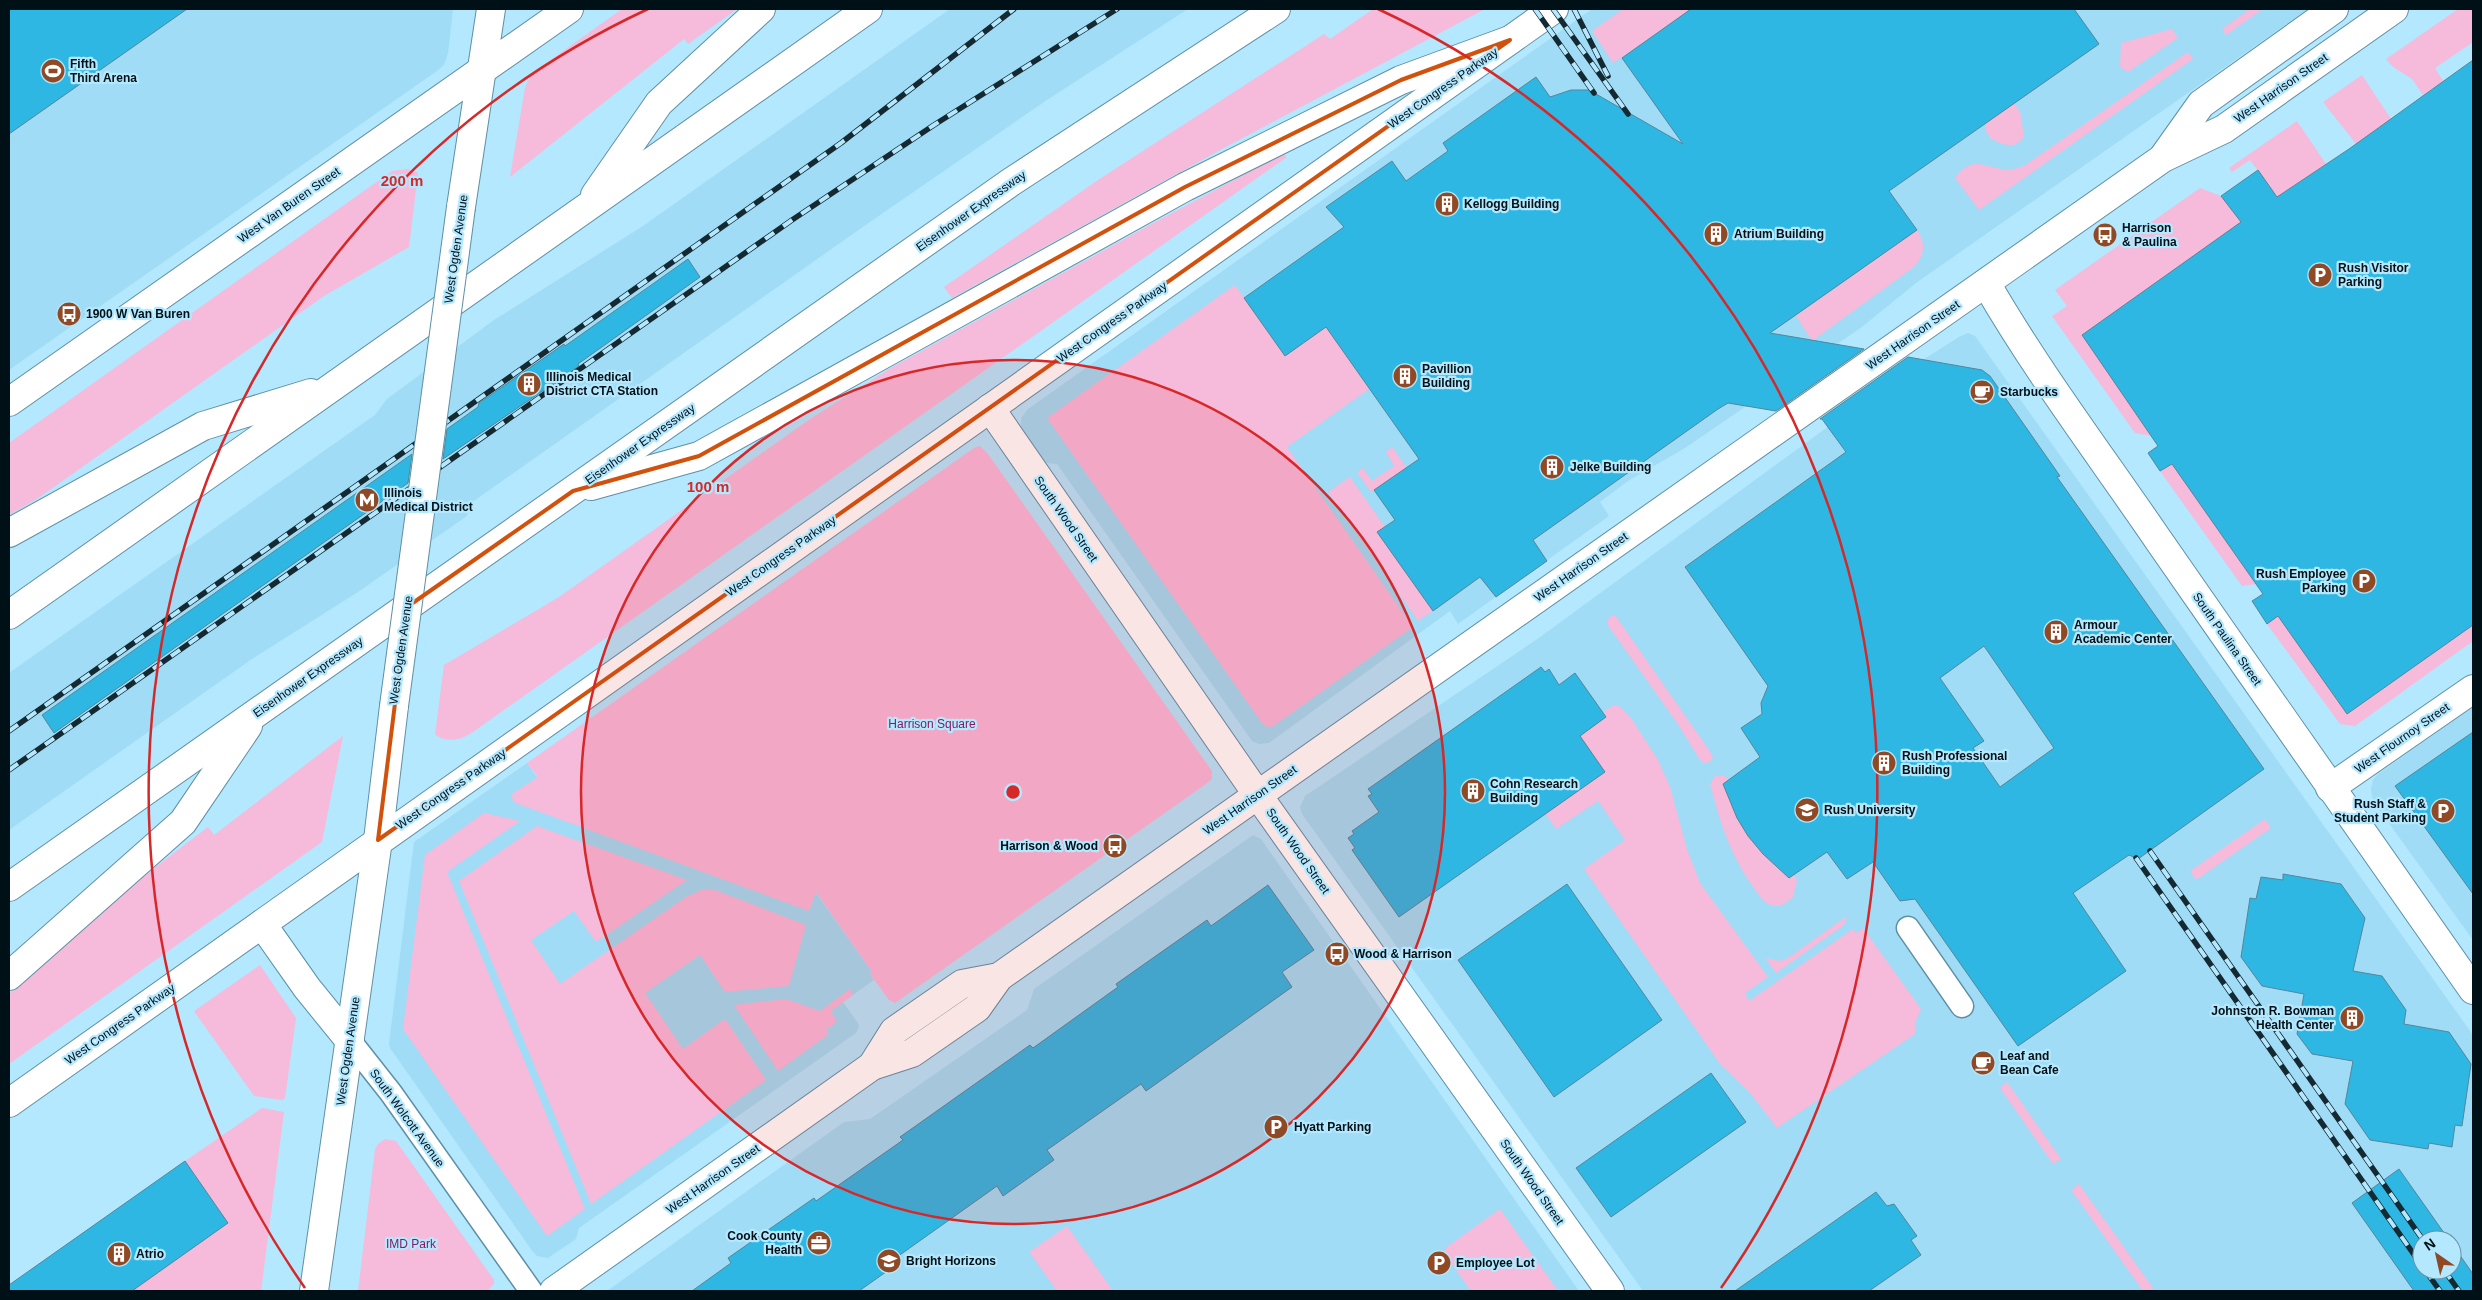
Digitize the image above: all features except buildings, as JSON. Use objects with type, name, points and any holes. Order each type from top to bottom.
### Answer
[{"type":"main road","name":"West Ogden Avenue","points":[[314,1291],[378,840],[394,706],[461,207],[491,9]]},
{"type":"main road","name":"West Van Buren Street","points":[[9,402],[569,9]]},
{"type":"main road","points":[[584,209],[659,103],[761,9]]},
{"type":"main road","points":[[9,615],[868,9]]},
{"type":"main road","name":"Eisenhower Expressway","points":[[9,887],[1011,182],[1276,9]]},
{"type":"main road","name":"West Congress Parkway","points":[[9,1103],[1554,9]]},
{"type":"main road","name":"West Harrison Street","points":[[2164,158],[2202,104],[2334,9]]},
{"type":"main road","name":"West Harrison Street","points":[[554,1291],[872,1066],[894,1031],[962,984],[999,976],[2164,158],[2224,129],[2394,9]]},
{"type":"main road","points":[[572,491],[698,456],[1185,187],[1401,80],[1510,40]]},
{"type":"main road","name":"South Paulina Street","points":[[1986,284],[2005,316],[2330,788],[2473,990]]},
{"type":"main road","points":[[9,533],[203,426],[334,386]]},
{"type":"main road","name":"South Wood Street","points":[[990,408],[1257,794],[1610,1291]]},
{"type":"main road","name":"West Flournoy Street","points":[[2330,788],[2473,688]]},
{"type":"main road","points":[[9,976],[183,822],[257,712]]},
{"type":"main road","name":"South Wolcott Avenue","points":[[262,924],[307,988],[350,1042]]},
{"type":"street","points":[[1908,928],[1962,1006]]},
{"type":"street","name":"South Wolcott Avenue","points":[[350,1042],[391,1093],[531,1291]]},
{"type":"highlighted area","points":[[1510,40],[378,840],[407,607],[573,491],[699,456],[1185,187],[1401,80]]},
{"type":"shaded area","points":[[9,9],[453,9],[448,53],[444,65],[437,71],[9,370]]},
{"type":"shaded area","points":[[950,9],[1188,9],[1047,100],[867,224],[471,503],[467,516],[358,592],[252,659],[9,830],[9,673],[375,415],[387,399],[494,320],[643,226]]},
{"type":"shaded area","points":[[1592,9],[2308,9],[1916,283],[1862,327],[1685,448],[1628,481],[1600,502],[1609,516],[1458,624],[1450,611],[1269,743],[1259,744],[1252,741],[1057,464],[1046,463],[1027,438],[1021,426],[1021,418],[1028,409]]},
{"type":"shaded area","name":"Rush University","points":[[1968,333],[1975,336],[2473,1035],[2473,1291],[1643,1291],[1302,814],[1300,807],[1305,796],[1536,640],[1899,375],[1959,337]]},
{"type":"shaded area","points":[[2473,707],[2473,940],[2373,801],[2371,789],[2373,780],[2378,774]]},
{"type":"shaded area","points":[[527,763],[536,776],[812,887],[872,972],[870,974],[874,980],[843,1002],[858,1023],[859,1027],[856,1033],[579,1228],[576,1239],[548,1258],[537,1256],[533,1252],[389,1044],[414,842]]},
{"type":"shaded area","points":[[1253,835],[1261,839],[1579,1291],[607,1291],[844,1122],[870,1119],[1027,1010],[1034,989]]},
{"type":"green space","points":[[622,9],[737,9],[688,44],[684,39],[510,177],[525,88],[531,74]]},
{"type":"green space","points":[[1373,9],[1485,9],[1222,149],[952,298],[944,287],[1098,180],[1324,34],[1330,39]]},
{"type":"green space","points":[[1623,9],[1691,9],[1613,63],[1592,31]]},
{"type":"green space","points":[[2250,9],[2263,9],[2226,35],[2222,29]]},
{"type":"green space","points":[[2458,9],[2473,9],[2473,42],[2435,68],[2443,81],[2423,95],[2412,79],[2393,67],[2386,59]]},
{"type":"green space","points":[[2172,29],[2178,38],[2128,72],[2120,67],[2121,43]]},
{"type":"green space","points":[[2188,52],[2193,59],[1979,210],[1955,178],[1966,167],[1976,164],[2007,170],[2024,166]]},
{"type":"green space","points":[[2362,75],[2391,119],[2356,144],[2323,102]]},
{"type":"green space","points":[[2009,97],[2020,111],[2024,137],[2012,145],[1999,143],[1990,138],[1986,131],[1985,118]]},
{"type":"green space","points":[[2297,121],[2326,164],[2277,197],[2250,160],[2232,172],[2229,168]]},
{"type":"green space","points":[[1283,154],[1287,157],[475,731],[462,738],[450,740],[435,735],[444,665],[559,597],[810,419],[889,369],[1157,221]]},
{"type":"green space","points":[[408,169],[418,173],[409,247],[324,296],[37,499],[9,515],[9,443],[392,171]]},
{"type":"green space","points":[[2200,188],[2221,196],[2253,214],[2082,335],[2152,436],[2135,433],[2052,316],[2067,306],[2055,290]]},
{"type":"green space","points":[[1917,230],[1922,240],[1923,249],[1914,267],[1812,341],[1796,316]]},
{"type":"green space","points":[[1235,285],[1285,356],[1326,327],[1369,389],[1287,447],[1413,627],[1272,727],[1264,726],[1047,418]]},
{"type":"green space","name":"Harrison Square","points":[[980,446],[988,454],[1212,771],[1212,779],[1206,784],[895,1003],[889,1000],[870,974],[872,972],[816,892],[809,911],[513,802],[512,794],[538,777],[527,763],[974,448]]},
{"type":"green space","points":[[1392,447],[1407,468],[1371,492],[1357,472],[1363,468],[1372,481],[1394,466],[1386,452]]},
{"type":"green space","points":[[2173,464],[2256,584],[2242,586],[2160,471]]},
{"type":"green space","points":[[1350,477],[1385,527],[1433,611],[1418,621],[1328,492]]},
{"type":"green space","points":[[1615,615],[1709,750],[1713,757],[1710,762],[1704,763],[1700,760],[1677,723],[1607,624],[1609,617]]},
{"type":"green space","points":[[2279,616],[2347,714],[2473,625],[2473,641],[2355,726],[2340,724],[2267,624]]},
{"type":"green space","points":[[1614,705],[1618,705],[1631,718],[1658,760],[1670,787],[1687,849],[1700,883],[1768,977],[1745,993],[1749,1001],[1853,929],[1856,933],[1863,928],[1921,1009],[1916,1021],[1915,1034],[1777,1128],[1750,1093],[1720,1064],[1584,869],[1625,840],[1598,801],[1556,829],[1545,813],[1580,736],[1606,717],[1603,712]]},
{"type":"green space","points":[[343,736],[322,842],[9,1064],[9,994],[124,891],[208,827],[214,835]]},
{"type":"green space","points":[[1715,776],[1724,776],[1729,780],[1797,880],[1793,897],[1783,904],[1772,906],[1763,900],[1738,862],[1722,825],[1710,784]]},
{"type":"green space","points":[[484,813],[520,821],[447,872],[585,1209],[547,1236],[403,1029],[425,855]]},
{"type":"green space","points":[[2265,819],[2271,828],[2196,880],[2190,871]]},
{"type":"green space","points":[[537,826],[687,880],[596,942],[574,911],[531,940],[560,984],[686,897],[704,889],[715,890],[806,925],[789,986],[725,992],[700,955],[645,993],[683,1049],[725,1019],[766,1080],[591,1204],[459,881]]},
{"type":"green space","points":[[1847,916],[1844,925],[1776,973],[1765,958],[1780,961],[1788,958]]},
{"type":"green space","points":[[260,965],[296,1018],[285,1098],[282,1100],[254,1096],[194,1011]]},
{"type":"green space","points":[[850,989],[853,995],[831,1011],[837,1022],[826,1030],[829,1034],[778,1071],[734,1005],[786,999],[820,1011]]},
{"type":"green space","points":[[2007,1082],[2061,1159],[2053,1164],[2000,1088]]},
{"type":"green space","points":[[262,1108],[284,1112],[261,1291],[132,1291],[228,1223],[185,1161]]},
{"type":"green space","name":"IMD Park","points":[[385,1139],[396,1141],[494,1280],[494,1284],[487,1291],[358,1291],[375,1149]]},
{"type":"green space","points":[[2079,1184],[2155,1291],[2143,1291],[2071,1190]]},
{"type":"green space","points":[[1500,1209],[1558,1291],[1471,1291],[1443,1252],[1448,1246]]},
{"type":"green space","points":[[1067,1226],[1113,1291],[1057,1291],[1029,1252]]},
{"type":"railway","points":[[9,731],[841,143],[1014,9]]},
{"type":"railway","points":[[9,770],[792,220],[934,125],[1117,9]]},
{"type":"railway","points":[[1535,9],[1594,93]]},
{"type":"railway","points":[[1553,9],[1628,114]]},
{"type":"railway","points":[[1574,9],[1608,76]]},
{"type":"railway","points":[[2150,851],[2416,1230]]},
{"type":"railway","points":[[2136,858],[2412,1252]]},
{"type":"railway","points":[[2432,1280],[2440,1291]]},
{"type":"railway","points":[[2451,1280],[2459,1291]]},
{"type":"place","name":"Fifth Third Arena","points":[[53,71]]},
{"type":"place","name":"Kellogg Building","points":[[1447,204]]},
{"type":"place","name":"Atrium Building","points":[[1716,234]]},
{"type":"place","name":"Harrison & Paulina","points":[[2105,235]]},
{"type":"place","name":"Rush Visitor Parking","points":[[2320,275]]},
{"type":"place","name":"1900 W Van Buren","points":[[69,314]]},
{"type":"place","name":"Pavillion Building","points":[[1405,376]]},
{"type":"place","name":"Illinois Medical District CTA Station","points":[[529,384]]},
{"type":"place","name":"Starbucks","points":[[1982,392]]},
{"type":"place","name":"Jelke Building","points":[[1552,467]]},
{"type":"place","name":"Illinois Medical District","points":[[367,500]]},
{"type":"place","name":"Rush Employee Parking","points":[[2364,581]]},
{"type":"place","name":"Armour Academic Center","points":[[2056,632]]},
{"type":"place","name":"Rush Professional Building","points":[[1884,763]]},
{"type":"place","name":"Cohn Research Building","points":[[1473,791]]},
{"type":"place","name":"Rush University","points":[[1807,810]]},
{"type":"place","name":"Rush Staff & Student Parking","points":[[2443,811]]},
{"type":"place","name":"Harrison & Wood","points":[[1115,846]]},
{"type":"place","name":"Wood & Harrison","points":[[1337,954]]},
{"type":"place","name":"Johnston R. Bowman Health Center","points":[[2352,1018]]},
{"type":"place","name":"Leaf and Bean Cafe","points":[[1983,1063]]},
{"type":"place","name":"Hyatt Parking","points":[[1276,1127]]},
{"type":"place","name":"Cook County Health","points":[[819,1243]]},
{"type":"place","name":"Atrio","points":[[119,1254]]},
{"type":"place","name":"Bright Horizons","points":[[889,1261]]},
{"type":"place","name":"Employee Lot","points":[[1439,1263]]}]
